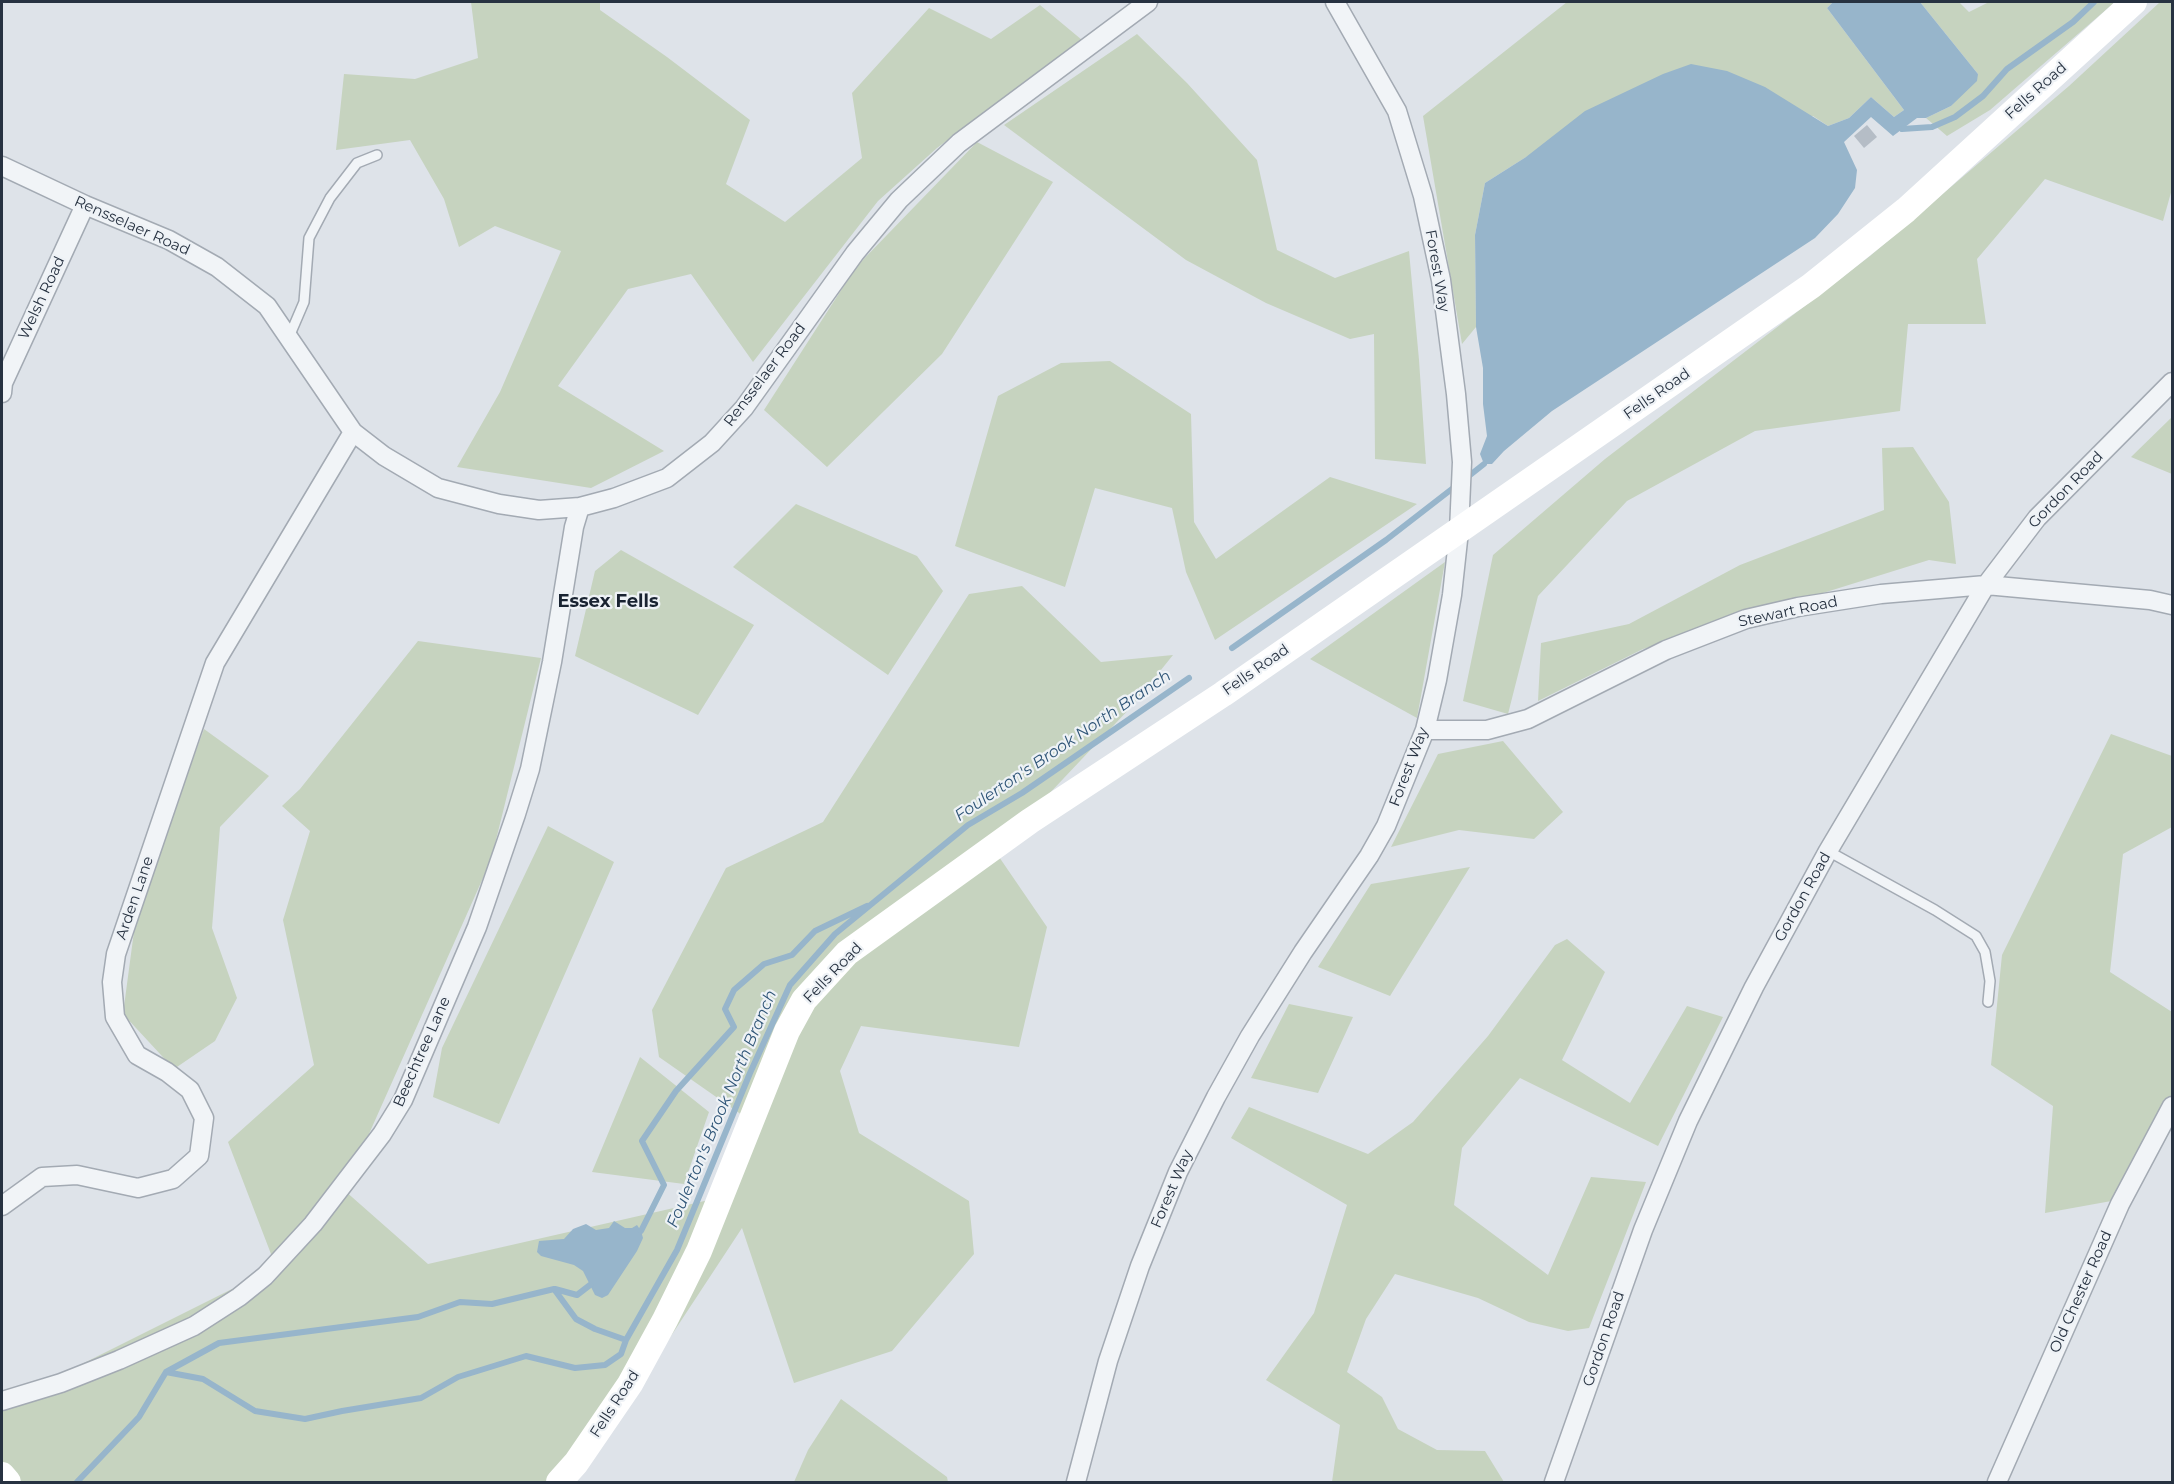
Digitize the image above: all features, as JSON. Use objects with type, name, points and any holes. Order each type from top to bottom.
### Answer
[{"type":"street","name":"Rensselaer Road","points":[[2,166],[85,205],[169,240],[217,267],[267,306],[353,432],[384,456],[438,488],[499,504],[539,510],[580,507],[614,498],[667,478],[712,443],[744,408],[855,253],[899,200],[959,143],[1148,2]]},
{"type":"street","name":"Forest Way","points":[[1076,1482],[1108,1360],[1140,1266],[1178,1172],[1216,1097],[1251,1036],[1303,952],[1369,856],[1386,826],[1425,730],[1437,680],[1452,595],[1459,531],[1462,462],[1456,394],[1441,280],[1423,196],[1397,111],[1335,2]]},
{"type":"street","name":"Fells Road","points":[[559,1482],[576,1463],[630,1384],[665,1320],[699,1251],[787,1031],[804,1000],[847,953],[1030,821],[1222,694],[1811,286],[1906,210],[2134,2]]},
{"type":"street","name":"Welsh Road","points":[[2,393],[3,383],[85,205]]},
{"type":"street","name":"Gordon Road","points":[[1554,1482],[1643,1230],[1688,1121],[1754,987],[1828,851],[1986,585],[2037,518],[2172,382]]},
{"type":"street","name":"Arden Lane","points":[[2,1206],[42,1177],[77,1176],[138,1188],[173,1179],[199,1156],[204,1118],[190,1090],[167,1072],[137,1055],[115,1017],[112,982],[116,954],[215,663],[353,432]]},
{"type":"street","name":"Beechtree Lane","points":[[2,1401],[61,1383],[119,1360],[194,1326],[239,1297],[265,1276],[313,1224],[382,1134],[403,1100],[477,927],[516,814],[532,758],[552,662],[574,527],[580,507]]},
{"type":"street","name":"Stewart Road","points":[[1425,730],[1487,730],[1528,719],[1666,650],[1746,619],[1798,607],[1881,594],[1986,585],[2150,600],[2172,605]]},
{"type":"street","name":"Old Chester Road","points":[[1997,1482],[2120,1204],[2172,1106]]},
{"type":"street","points":[[2,1475],[8,1482]]},
{"type":"lane","points":[[288,339],[304,302],[309,238],[330,198],[357,162],[377,154]]},
{"type":"lane","points":[[1828,851],[1935,910],[1976,936],[1985,952],[1989,981],[1988,1002]]},
{"type":"green space","points":[[471,2],[600,2],[600,10],[750,120],[726,184],[785,222],[862,158],[852,93],[929,8],[991,39],[1040,5],[1082,40],[937,148],[878,201],[753,362],[691,274],[628,289],[558,386],[664,451],[591,488],[457,467],[500,392],[561,251],[495,226],[459,247],[444,199],[410,140],[336,150],[344,74],[415,79],[478,58]]},
{"type":"green space","points":[[1567,2],[1833,2],[1827,8],[1904,110],[1894,117],[1871,97],[1849,118],[1828,126],[1813,116],[1526,157],[1485,183],[1475,235],[1476,327],[1462,344],[1423,116]]},
{"type":"green space","points":[[1920,2],[1959,2],[1969,12],[1989,2],[2115,2],[1990,110],[1947,136],[1926,118],[1951,106],[1978,74]]},
{"type":"green space","points":[[2160,2],[2172,2],[2172,189],[2163,221],[2045,179],[1977,259],[1986,324],[1908,324],[1900,411],[1755,431],[1627,501],[1538,596],[1508,714],[1463,701],[1493,555],[1605,459],[1870,256],[2069,86]]},
{"type":"green space","points":[[1137,34],[1187,83],[1257,160],[1277,250],[1335,278],[1409,251],[1426,464],[1375,459],[1374,334],[1350,339],[1266,303],[1186,260],[1004,125]]},
{"type":"green space","points":[[977,142],[1053,182],[942,354],[827,467],[764,410],[856,267]]},
{"type":"green space","points":[[1110,361],[1191,414],[1194,522],[1216,559],[1330,477],[1417,504],[1215,640],[1186,572],[1172,508],[1095,488],[1065,587],[955,546],[998,396],[1061,363]]},
{"type":"green space","points":[[2172,417],[2172,474],[2131,457]]},
{"type":"green space","points":[[1913,447],[1949,502],[1956,564],[1929,560],[1643,649],[1538,701],[1541,643],[1629,624],[1740,565],[1884,510],[1882,448]]},
{"type":"green space","points":[[796,504],[917,556],[943,591],[888,675],[733,567]]},
{"type":"green space","points":[[621,550],[754,625],[698,715],[575,656],[595,571]]},
{"type":"green space","points":[[1445,562],[1417,718],[1310,659]]},
{"type":"green space","points":[[1022,586],[1101,662],[1173,655],[1132,706],[995,851],[1047,927],[1019,1047],[861,1026],[840,1071],[859,1133],[969,1201],[974,1254],[892,1351],[794,1383],[742,1228],[575,1482],[2,1482],[2,1400],[10,1400],[276,1267],[228,1142],[314,1065],[283,920],[310,831],[282,806],[300,789],[418,641],[541,658],[491,860],[344,1190],[428,1264],[722,1197],[752,1122],[659,1057],[652,1010],[726,868],[823,822],[969,594]]},
{"type":"green space","points":[[204,729],[269,776],[220,827],[212,928],[237,998],[215,1041],[174,1069],[123,1014],[137,909]]},
{"type":"green space","points":[[2111,734],[2172,756],[2172,827],[2123,854],[2110,972],[2172,1012],[2172,1125],[2128,1198],[2045,1213],[2053,1106],[1991,1065],[2002,955]]},
{"type":"green space","points":[[1503,741],[1563,812],[1534,839],[1459,830],[1391,847],[1438,754]]},
{"type":"green space","points":[[548,826],[614,862],[499,1124],[433,1097],[442,1048]]},
{"type":"green space","points":[[1470,867],[1390,996],[1318,967],[1371,884]]},
{"type":"green space","points":[[1567,939],[1605,972],[1562,1060],[1630,1103],[1687,1006],[1723,1017],[1658,1146],[1520,1078],[1462,1148],[1454,1205],[1548,1275],[1591,1177],[1646,1182],[1589,1328],[1568,1331],[1529,1322],[1478,1298],[1395,1274],[1366,1319],[1347,1372],[1382,1397],[1398,1429],[1437,1450],[1485,1451],[1504,1482],[1332,1482],[1340,1425],[1266,1380],[1314,1313],[1347,1205],[1231,1138],[1249,1107],[1368,1154],[1413,1122],[1488,1036],[1555,945]]},
{"type":"green space","points":[[1289,1004],[1353,1017],[1318,1093],[1251,1078]]},
{"type":"green space","points":[[640,1057],[709,1112],[684,1184],[592,1172]]},
{"type":"green space","points":[[841,1399],[947,1477],[948,1482],[794,1482],[808,1450]]},
{"type":"water","points":[[1833,2],[1920,2],[1978,74],[1977,81],[1951,106],[1926,118],[1917,118],[1893,136],[1871,117],[1844,142],[1857,170],[1855,188],[1838,214],[1815,238],[1552,411],[1492,464],[1484,464],[1480,454],[1487,436],[1483,404],[1483,368],[1476,327],[1475,235],[1485,183],[1526,157],[1585,111],[1663,74],[1691,64],[1727,71],[1765,87],[1828,126],[1849,118],[1871,97],[1894,117],[1904,110],[1827,8]]},
{"type":"water","points":[[614,1221],[625,1228],[637,1225],[643,1238],[608,1295],[602,1298],[595,1295],[583,1271],[574,1265],[541,1256],[537,1252],[539,1241],[564,1239],[573,1229],[586,1224],[596,1230],[609,1228]]},
{"type":"building","points":[[1867,125],[1877,137],[1864,148],[1854,136]]},
{"type":"waterway","name":"Foulerton's Brook North Branch","points":[[1902,129],[1932,127],[1955,117],[1983,96],[2007,69],[2073,22],[2094,2]]},
{"type":"waterway","name":"Foulerton's Brook North Branch","points":[[1465,479],[1484,464]]},
{"type":"waterway","name":"Foulerton's Brook North Branch","points":[[1232,648],[1386,540],[1457,485]]},
{"type":"waterway","name":"Foulerton's Brook North Branch","points":[[77,1482],[139,1417],[166,1372],[219,1343],[418,1317],[460,1302],[492,1304],[554,1289],[576,1319],[595,1329],[626,1340],[677,1250],[750,1073],[790,985],[835,934],[968,825],[1022,793],[1189,678]]},
{"type":"waterway","points":[[641,1231],[664,1185],[642,1141],[676,1091],[734,1027],[725,1009],[734,990],[764,964],[792,955],[815,931],[867,906]]},
{"type":"waterway","points":[[555,1289],[577,1295],[590,1285]]},
{"type":"waterway","name":"Foulerton's Brook North Branch","points":[[166,1372],[203,1379],[255,1411],[305,1419],[421,1398],[458,1377],[526,1356],[575,1368],[605,1365],[621,1354],[626,1340]]},
{"type":"district","name":"Essex Fells","points":[[608,602]]}]
